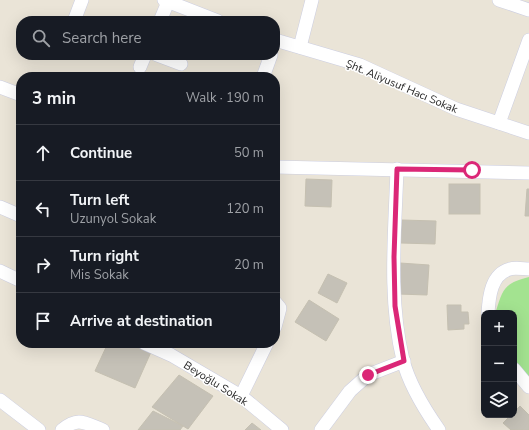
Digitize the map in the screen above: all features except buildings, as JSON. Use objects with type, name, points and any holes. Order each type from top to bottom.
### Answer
[{"type":"street","points":[[76,16],[82,0]]},
{"type":"street","points":[[300,47],[312,0]]},
{"type":"street","points":[[499,0],[529,10]]},
{"type":"street","points":[[162,16],[168,2]]},
{"type":"street","points":[[167,16],[168,2]]},
{"type":"street","points":[[168,2],[205,16]]},
{"type":"street","points":[[499,123],[529,40]]},
{"type":"street","name":"Şht. Aliyusuf Hacı Sokak","points":[[280,43],[300,47],[360,65],[456,109],[529,132]]},
{"type":"street","points":[[170,60],[181,64]]},
{"type":"street","points":[[265,72],[269,60]]},
{"type":"street","points":[[0,87],[16,92]]},
{"type":"street","points":[[280,167],[529,172]]},
{"type":"street","points":[[397,169],[394,257],[395,306],[404,361],[429,417],[439,430]]},
{"type":"street","points":[[0,207],[16,214]]},
{"type":"street","points":[[488,310],[489,294],[496,278],[510,269],[529,270]]},
{"type":"street","points":[[0,270],[16,278]]},
{"type":"street","name":"Beyoğlu Sokak","points":[[155,348],[171,355],[241,396],[282,430]]},
{"type":"street","points":[[241,396],[265,348]]},
{"type":"street","points":[[321,430],[350,391],[368,375],[404,361]]},
{"type":"street","points":[[517,373],[529,387]]},
{"type":"street","points":[[0,400],[39,430]]},
{"type":"street","points":[[66,426],[79,421],[103,430]]},
{"type":"green space","points":[[529,277],[529,378],[517,364],[517,310],[496,310],[506,288],[510,284]]},
{"type":"route","points":[[368,375],[404,361],[395,306],[394,257],[397,169],[472,170]]}]
